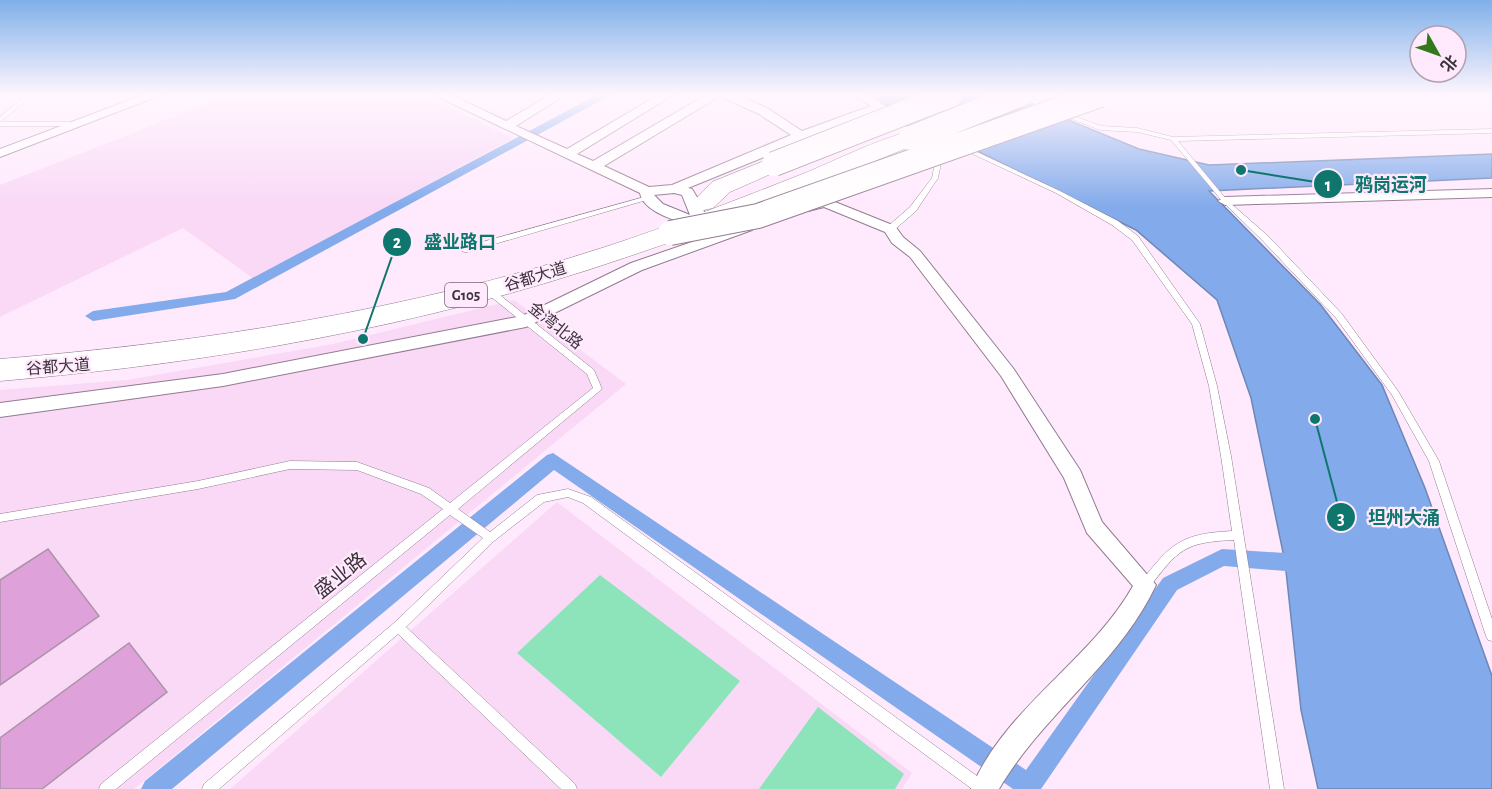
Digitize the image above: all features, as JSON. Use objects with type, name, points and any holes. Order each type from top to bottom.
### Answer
[{"type":"highway","points":[[687,212],[721,187],[856,132]]},
{"type":"highway","name":"G105","points":[[905,134],[909,132]]},
{"type":"highway","name":"G105","points":[[905,134],[911,132]]},
{"type":"highway","points":[[687,212],[758,216],[996,132]]},
{"type":"highway","name":"谷都大道","points":[[0,370],[90,364],[276,338],[488,290],[687,212],[905,134]]},
{"type":"highway","name":"谷都大道","points":[[0,350],[162,338],[326,311],[465,278],[687,212]]},
{"type":"street","points":[[0,153],[56,132]]},
{"type":"street","points":[[519,132],[594,166],[647,195],[687,212]]},
{"type":"street","points":[[567,154],[605,132]]},
{"type":"street","points":[[594,166],[652,132]]},
{"type":"street","points":[[795,132],[801,136]]},
{"type":"street","points":[[647,195],[658,207],[687,212],[801,136],[813,132]]},
{"type":"street","points":[[1222,198],[1492,193]]},
{"type":"street","points":[[0,410],[223,380],[526,321],[563,306],[619,274],[650,261],[825,202],[890,229],[897,240],[915,254],[1007,372],[1072,477],[1094,527],[1145,585],[1137,603],[1011,746],[983,789]]},
{"type":"lane","points":[[931,132],[1058,192],[1115,223],[1135,238],[1196,324],[1213,386],[1239,535],[1264,717],[1278,789]]},
{"type":"lane","points":[[1144,132],[1173,139],[1459,132]]},
{"type":"lane","points":[[890,229],[913,209],[935,178],[943,138]]},
{"type":"lane","points":[[1173,139],[1222,198],[1265,238],[1339,316],[1395,393],[1434,461],[1492,636]]},
{"type":"lane","points":[[465,250],[647,195]]},
{"type":"lane","name":"金湾北路","points":[[488,290],[591,372],[598,389]]},
{"type":"lane","name":"盛业路","points":[[106,789],[598,389]]},
{"type":"lane","points":[[0,518],[198,485],[290,465],[357,466],[425,491],[490,538]]},
{"type":"lane","points":[[209,789],[398,627],[490,538],[541,498],[568,493],[587,500],[983,789]]},
{"type":"lane","points":[[1145,585],[1167,557],[1189,540],[1239,535]]},
{"type":"lane","points":[[398,627],[570,789]]},
{"type":"shaded area","points":[[136,132],[500,132],[513,138],[254,279],[183,228],[0,317],[0,185]]},
{"type":"shaded area","points":[[514,300],[626,384],[134,789],[0,789],[0,390],[127,380],[333,344]]},
{"type":"shaded area","points":[[557,502],[912,773],[902,789],[230,789]]},
{"type":"green space","points":[[600,575],[740,681],[661,777],[517,653]]},
{"type":"green space","points":[[818,707],[904,774],[895,789],[759,789]]},
{"type":"water","points":[[939,132],[1097,132],[1139,149],[1209,165],[1492,154],[1492,178],[1209,191],[1320,304],[1382,385],[1425,488],[1492,676],[1492,789],[1318,789],[1301,710],[1285,562],[1251,398],[1217,300],[1136,230]]},
{"type":"building","points":[[48,549],[99,616],[0,685],[0,580]]},
{"type":"building","points":[[129,643],[167,692],[42,789],[0,789],[0,738]]},
{"type":"waterway","points":[[93,316],[230,296],[537,132]]},
{"type":"waterway","points":[[153,789],[553,460],[1029,786],[1170,584],[1222,557],[1285,562],[1306,569]]},
{"type":"place","name":"鸦岗运河","points":[[1241,170]]},
{"type":"place","name":"盛业路口","points":[[363,339]]},
{"type":"place","name":"坦州大涌","points":[[1315,419]]}]
